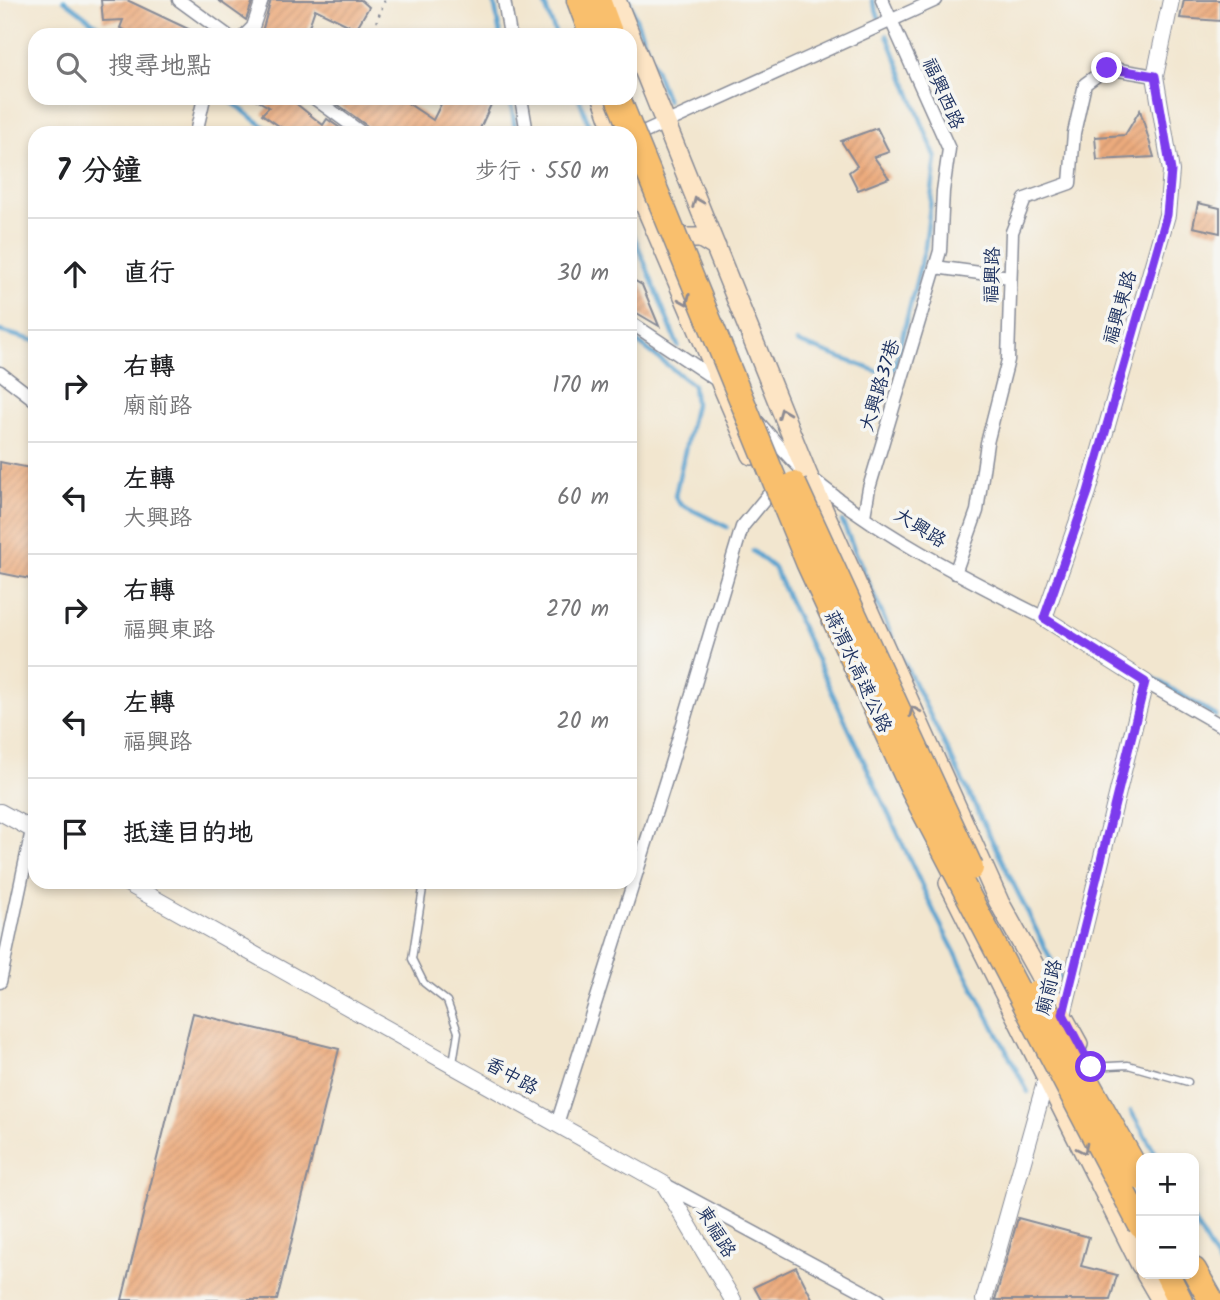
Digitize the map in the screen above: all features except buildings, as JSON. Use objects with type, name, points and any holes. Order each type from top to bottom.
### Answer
[{"type":"highway","points":[[579,0],[589,28]]},
{"type":"highway","points":[[598,0],[608,28]]},
{"type":"highway","name":"蔣渭水高速公路","points":[[637,102],[798,495],[891,701],[993,915],[1136,1169]]},
{"type":"highway","name":"蔣渭水高速公路","points":[[621,105],[629,126]]},
{"type":"highway","name":"蔣渭水高速公路","points":[[637,144],[808,562],[914,792],[1136,1216]]},
{"type":"highway","points":[[1199,1278],[1214,1300]]},
{"type":"highway","points":[[1170,1279],[1180,1300]]},
{"type":"main road","points":[[567,0],[577,28]]},
{"type":"main road","points":[[616,0],[627,28]]},
{"type":"main road","points":[[637,52],[808,476],[999,902],[1063,1014],[1136,1156]]},
{"type":"main road","points":[[605,105],[613,126]]},
{"type":"main road","points":[[637,186],[719,381],[824,617],[972,933],[1136,1255]]},
{"type":"main road","points":[[670,264],[676,249],[687,238],[701,238],[716,247]]},
{"type":"main road","points":[[824,617],[842,627],[853,628],[861,621],[865,603]]},
{"type":"main road","points":[[1199,1273],[1214,1300]]},
{"type":"main road","points":[[1149,1279],[1161,1300]]},
{"type":"street","points":[[179,0],[217,28]]},
{"type":"street","points":[[252,28],[262,0]]},
{"type":"street","points":[[504,0],[509,28]]},
{"type":"street","name":"福興西路","points":[[882,0],[949,149],[943,191],[940,251],[935,267]]},
{"type":"street","points":[[637,136],[936,0]]},
{"type":"street","name":"福興東路","points":[[1044,618],[1088,492],[1167,215],[1171,171],[1155,76],[1171,0]]},
{"type":"street","name":"福興路","points":[[955,573],[977,510],[987,443],[1008,360],[1012,232],[1025,199],[1070,183],[1074,133],[1085,84],[1107,68],[1155,76]]},
{"type":"street","points":[[198,126],[202,105]]},
{"type":"street","points":[[324,105],[352,126]]},
{"type":"street","points":[[523,105],[526,126]]},
{"type":"street","points":[[935,267],[1010,277]]},
{"type":"street","name":"大興路37巷","points":[[864,516],[876,464],[935,267]]},
{"type":"street","name":"大興路","points":[[637,327],[719,381],[808,476],[864,516],[955,573],[1044,618],[1145,682],[1220,725]]},
{"type":"street","points":[[0,373],[28,395]]},
{"type":"street","points":[[637,871],[741,527],[769,494]]},
{"type":"street","name":"廟前路","points":[[984,1300],[1047,1076],[1145,682]]},
{"type":"street","points":[[0,812],[28,824]]},
{"type":"street","points":[[0,982],[28,854]]},
{"type":"street","name":"香中路","points":[[138,889],[664,1184],[879,1300]]},
{"type":"street","points":[[557,1124],[631,889]]},
{"type":"street","name":"東福路","points":[[664,1184],[733,1300]]},
{"type":"lane","points":[[423,889],[412,960],[424,983],[447,1001],[458,1032],[453,1065]]},
{"type":"lane","points":[[1091,1067],[1128,1065],[1188,1082]]},
{"type":"path","points":[[374,28],[385,0]]},
{"type":"waterway","points":[[64,0],[101,28]]},
{"type":"waterway","points":[[494,0],[499,28]]},
{"type":"waterway","points":[[543,0],[553,28]]},
{"type":"waterway","points":[[629,0],[667,101]]},
{"type":"waterway","points":[[872,0],[879,18]]},
{"type":"waterway","points":[[797,342],[879,372],[894,369],[925,247],[936,158],[887,35]]},
{"type":"waterway","points":[[235,105],[264,126]]},
{"type":"waterway","points":[[511,105],[515,126]]},
{"type":"waterway","points":[[582,105],[589,126]]},
{"type":"waterway","points":[[637,244],[678,346]]},
{"type":"waterway","points":[[0,331],[28,339]]},
{"type":"waterway","points":[[637,341],[693,385],[695,404],[675,496],[680,504],[727,527]]},
{"type":"waterway","points":[[842,521],[895,644],[1060,978]]},
{"type":"waterway","points":[[753,551],[774,568],[936,916],[1028,1092]]},
{"type":"waterway","points":[[1140,670],[1216,716]]},
{"type":"waterway","points":[[1131,1111],[1155,1153]]},
{"type":"waterway","points":[[1199,1230],[1220,1267]]},
{"type":"route","points":[[1091,1067],[1063,1014],[1145,682],[1044,618],[1088,492],[1167,215],[1171,171],[1155,76],[1107,68]]}]
